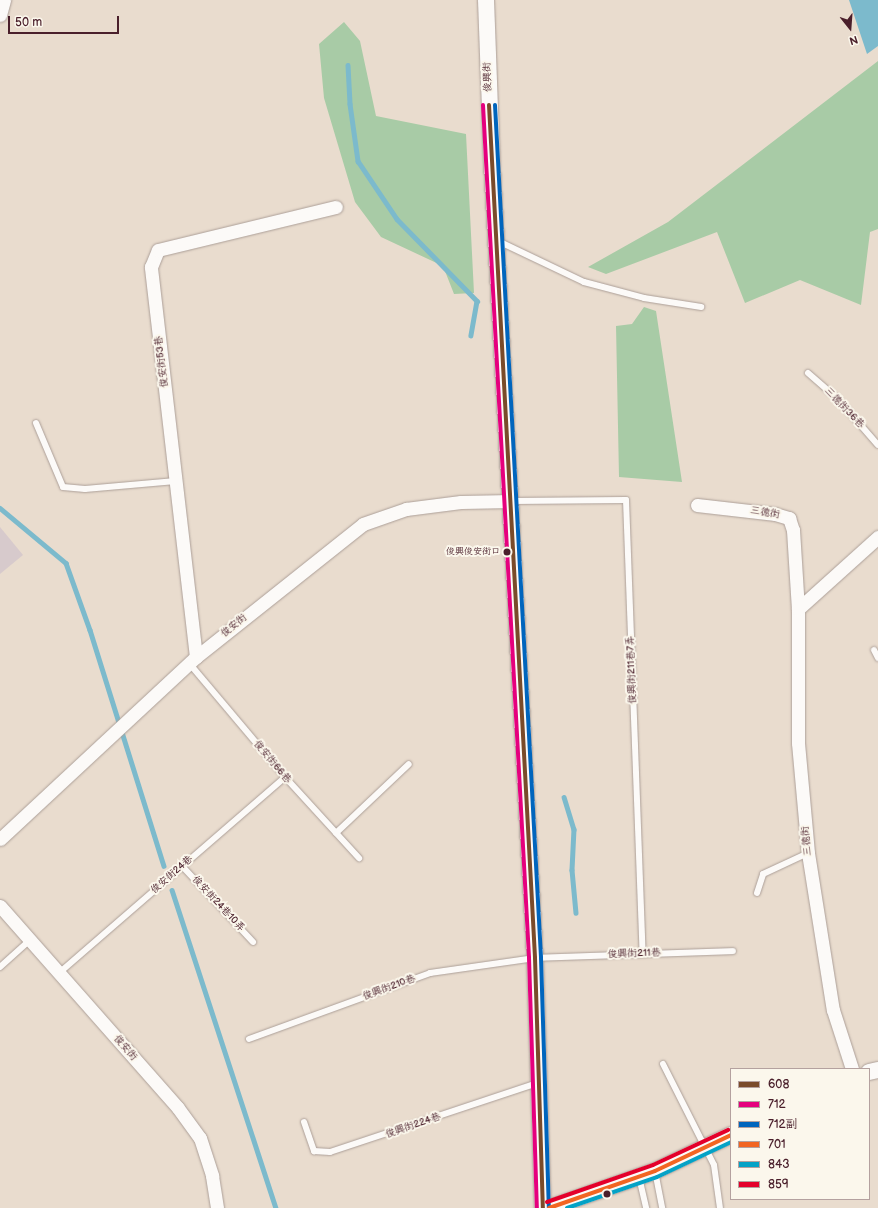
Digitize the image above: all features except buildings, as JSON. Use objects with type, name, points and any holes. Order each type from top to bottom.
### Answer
[{"type":"street","points":[[0,15],[4,0]]},
{"type":"street","name":"俊興街","points":[[486,0],[496,241],[512,501],[535,958],[543,1208]]},
{"type":"street","name":"俊安街53巷","points":[[192,660],[176,481],[151,267],[158,250],[336,208]]},
{"type":"street","name":"俊安街","points":[[0,839],[192,660],[363,524],[406,509],[461,502],[512,501]]},
{"type":"street","name":"三德街","points":[[697,505],[775,514],[789,518],[793,530],[798,609],[798,743],[808,853],[833,1010],[852,1068]]},
{"type":"street","points":[[798,609],[878,537]]},
{"type":"street","name":"俊安街","points":[[0,906],[178,1108],[200,1138],[212,1176],[217,1208]]},
{"type":"street","points":[[549,1208],[655,1171],[730,1136]]},
{"type":"lane","points":[[496,241],[584,282],[644,298],[701,307]]},
{"type":"lane","name":"三德街36巷","points":[[808,372],[837,398],[878,445]]},
{"type":"lane","points":[[36,423],[63,487],[85,488],[176,481]]},
{"type":"lane","name":"俊興街211巷7弄","points":[[512,501],[626,500],[643,953]]},
{"type":"lane","points":[[874,650],[878,658]]},
{"type":"lane","name":"俊安街66巷","points":[[192,660],[285,777],[358,858]]},
{"type":"lane","points":[[336,833],[409,764]]},
{"type":"lane","name":"俊安街24巷","points":[[59,973],[285,777]]},
{"type":"lane","points":[[757,893],[763,874],[808,853]]},
{"type":"lane","name":"俊安街24巷10弄","points":[[182,866],[253,942]]},
{"type":"lane","points":[[0,967],[30,940]]},
{"type":"lane","name":"俊興街211巷","points":[[535,958],[643,953],[733,952]]},
{"type":"lane","name":"俊興街210巷","points":[[249,1039],[430,973],[535,958]]},
{"type":"lane","points":[[663,1064],[714,1165],[720,1208]]},
{"type":"lane","name":"俊興街224巷","points":[[304,1122],[314,1151],[330,1152],[539,1083]]},
{"type":"lane","points":[[655,1171],[662,1208]]},
{"type":"lane","points":[[640,1177],[646,1208]]},
{"type":"green space","points":[[344,22],[360,41],[376,116],[466,134],[474,293],[454,294],[443,266],[381,237],[355,202],[324,98],[319,44]]},
{"type":"green space","points":[[878,61],[878,229],[870,232],[861,305],[800,280],[745,303],[717,232],[606,274],[588,267],[668,222]]},
{"type":"green space","points":[[644,307],[656,311],[682,482],[619,477],[616,326],[632,324]]},
{"type":"water","points":[[849,0],[878,0],[878,46],[867,54]]},
{"type":"waterway","points":[[348,65],[350,104],[358,161],[397,219],[477,301],[471,335]]},
{"type":"waterway","points":[[0,508],[66,563],[90,630],[164,866]]},
{"type":"waterway","points":[[564,797],[574,829],[572,870],[576,913]]},
{"type":"waterway","points":[[172,890],[276,1208]]},
{"type":"transit line","name":"712","points":[[483,105],[529,958],[537,1208]]},
{"type":"transit line","name":"608","points":[[489,105],[535,958],[543,1208]]},
{"type":"transit line","name":"712副","points":[[495,105],[541,958],[549,1208]]},
{"type":"transit line","name":"859","points":[[547,1202],[653,1165],[728,1130]]},
{"type":"transit line","name":"701","points":[[549,1208],[655,1171],[730,1135]]},
{"type":"transit line","name":"843","points":[[567,1208],[657,1177],[730,1142]]},
{"type":"place","name":"俊興俊安街口","points":[[507,552]]}]
